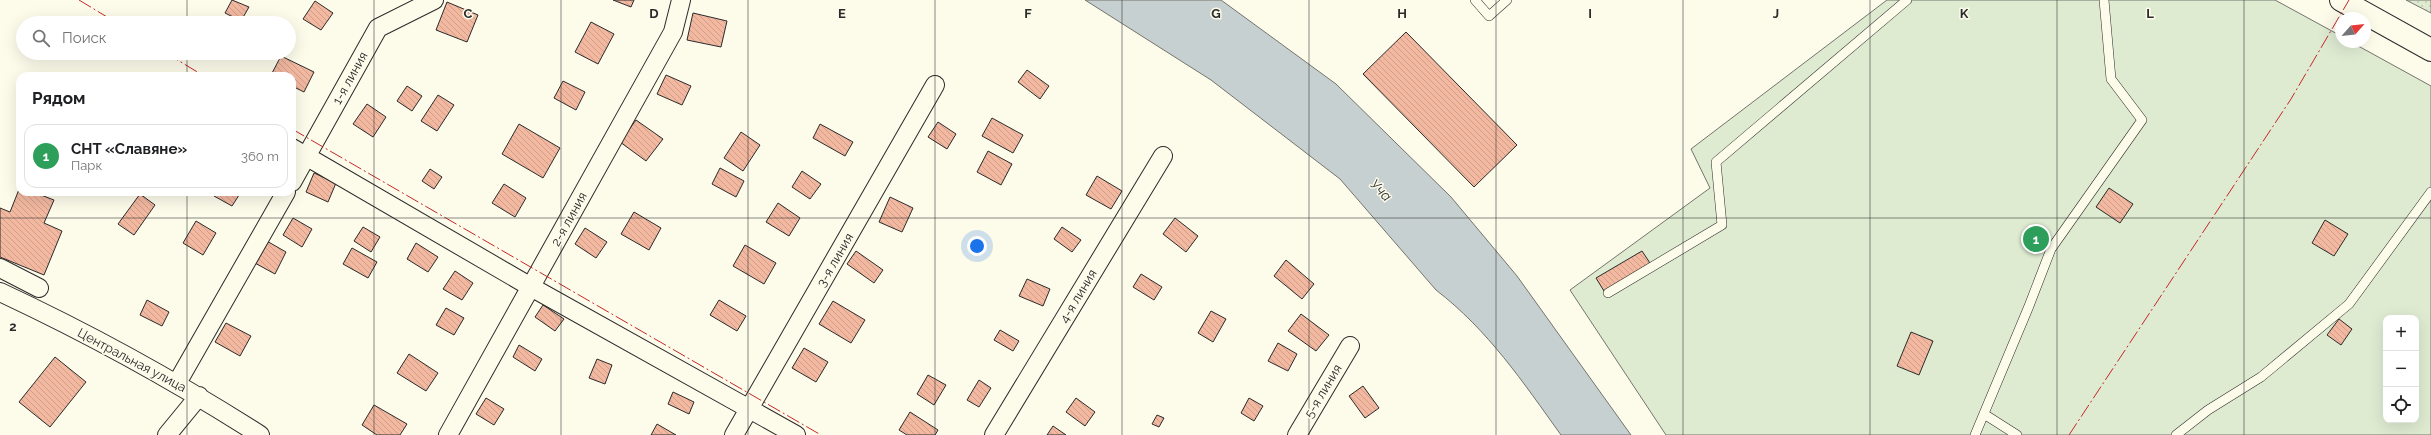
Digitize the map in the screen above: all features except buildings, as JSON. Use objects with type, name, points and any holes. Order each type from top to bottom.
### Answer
[{"type":"street","name":"1-я линия","points":[[296,165],[299,152],[378,28],[434,0]]},
{"type":"street","name":"2-я линия","points":[[448,435],[673,32],[681,0]]},
{"type":"street","points":[[2341,0],[2431,50]]},
{"type":"street","name":"3-я линия","points":[[734,435],[935,85]]},
{"type":"street","points":[[299,152],[531,287],[796,435]]},
{"type":"street","name":"4-я линия","points":[[994,435],[1163,156]]},
{"type":"street","points":[[177,383],[284,196]]},
{"type":"street","points":[[0,268],[39,288]]},
{"type":"street","name":"Центральная улица","points":[[0,292],[37,309],[177,383],[260,435]]},
{"type":"street","name":"5-я линия","points":[[1297,435],[1350,346]]},
{"type":"street","points":[[167,435],[198,396]]},
{"type":"lane","points":[[1475,0],[1489,16],[1507,0]]},
{"type":"lane","points":[[1608,293],[1722,226],[1716,162],[1907,0]]},
{"type":"lane","points":[[1975,435],[2051,248],[2142,120],[2110,79],[2104,0]]},
{"type":"lane","points":[[2176,435],[2208,410],[2261,377],[2349,304],[2431,192]]},
{"type":"lane","points":[[1984,414],[2017,435]]},
{"type":"green space","points":[[1887,0],[2275,0],[2335,33],[2335,48],[2362,48],[2431,86],[2431,435],[1666,435],[1570,290],[1710,188],[1691,149]]},
{"type":"green space","points":[[2406,0],[2431,0],[2431,13]]},
{"type":"water","name":"Уча","points":[[1085,0],[1221,0],[1336,84],[1451,197],[1517,276],[1631,435],[1561,435],[1518,376],[1488,339],[1472,322],[1436,290],[1340,179],[1211,80]]},
{"type":"power","points":[[79,0],[105,16]]},
{"type":"power","points":[[2069,435],[2291,99],[2349,0]]},
{"type":"power","points":[[178,60],[197,72]]},
{"type":"power","points":[[296,131],[821,435]]},
{"type":"place","name":"СНТ «Славяне»","points":[[2036,239]]}]
